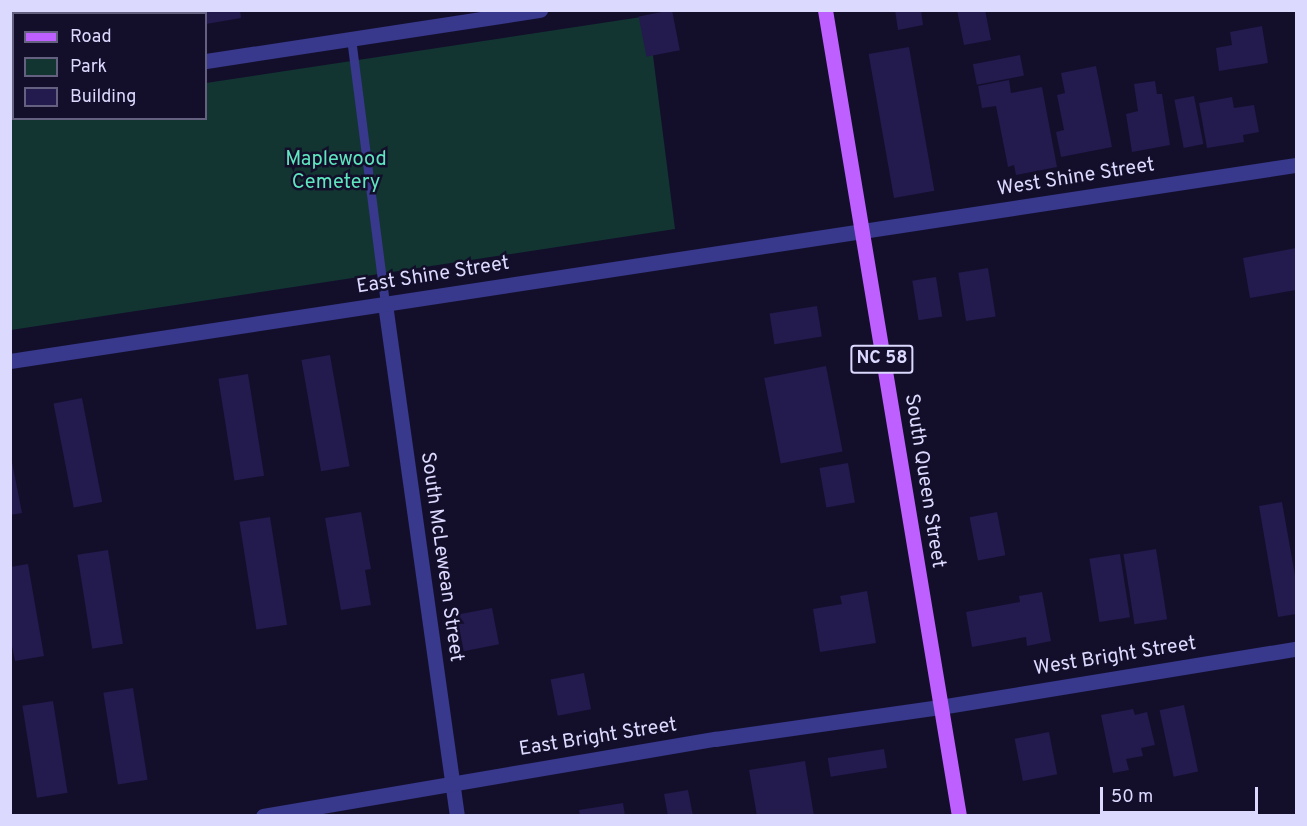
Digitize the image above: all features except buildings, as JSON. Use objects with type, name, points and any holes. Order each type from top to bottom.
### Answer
[{"type":"main road","name":"South Queen Street","points":[[825,10],[959,816]]},
{"type":"street","points":[[207,61],[351,39],[446,17],[540,10]]},
{"type":"street","name":"West Shine Street","points":[[862,232],[1296,165]]},
{"type":"street","name":"East Shine Street","points":[[10,361],[862,232]]},
{"type":"street","name":"South McLewean Street","points":[[385,304],[458,816]]},
{"type":"street","name":"West Bright Street","points":[[940,707],[1296,649]]},
{"type":"street","name":"East Bright Street","points":[[262,816],[716,740],[940,707]]},
{"type":"lane","points":[[351,39],[385,304]]},
{"type":"green space","name":"Maplewood Cemetery","points":[[648,16],[675,229],[11,330],[11,112],[12,120],[207,120],[207,83]]}]
